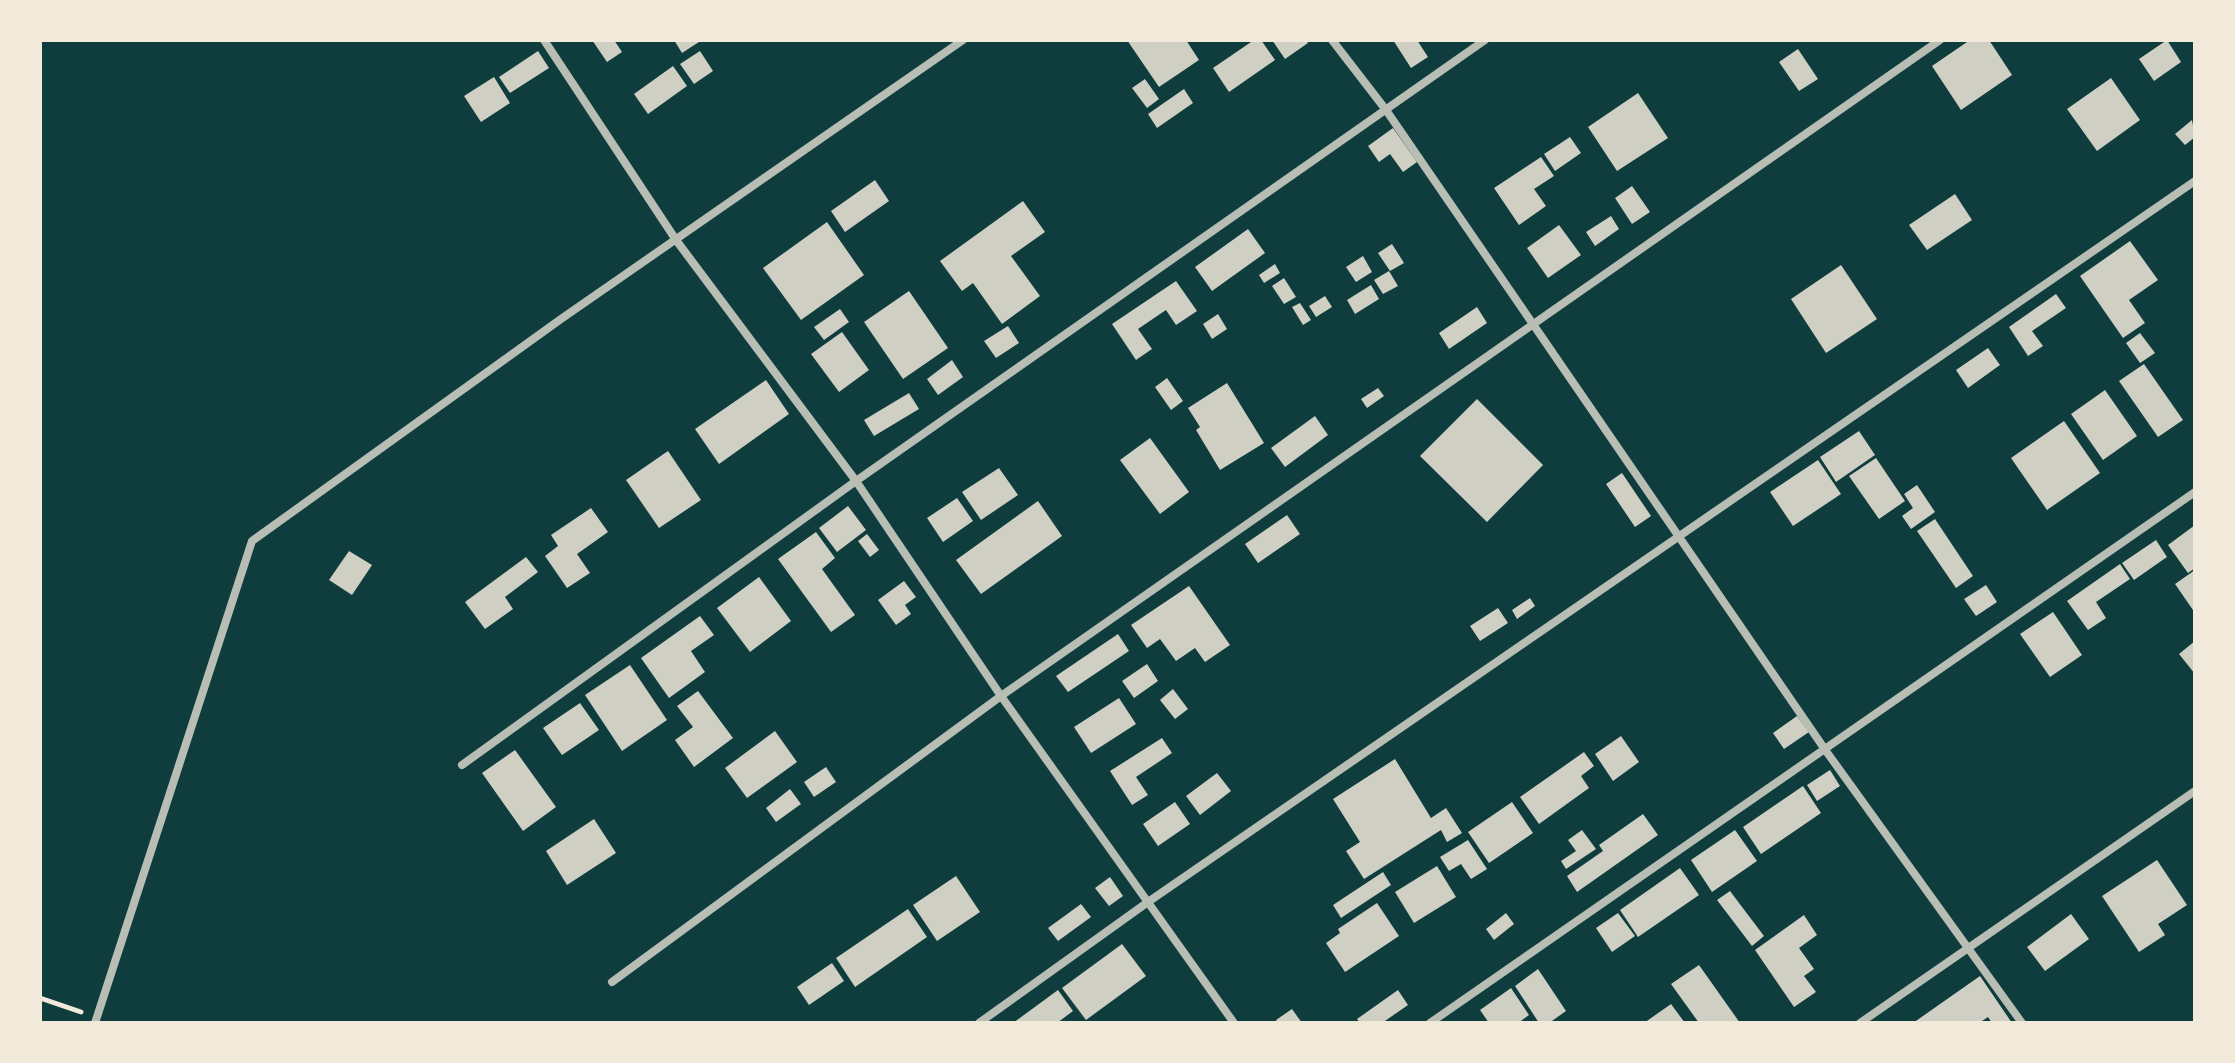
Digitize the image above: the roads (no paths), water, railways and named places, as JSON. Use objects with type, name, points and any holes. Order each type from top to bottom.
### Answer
[{"type":"street","points":[[544,40],[676,240],[856,481],[1001,696],[1234,1023]]},
{"type":"street","points":[[97,1020],[252,541],[963,40]]},
{"type":"street","points":[[1332,40],[1386,110],[1532,328],[1826,751],[2022,1023]]},
{"type":"street","points":[[462,765],[856,481],[1485,40]]},
{"type":"street","points":[[612,982],[1001,696],[1532,328],[1940,40]]},
{"type":"street","points":[[979,1023],[1148,902],[2195,181]]},
{"type":"street","points":[[1430,1023],[2195,492]]},
{"type":"street","points":[[1860,1023],[2195,791]]}]
